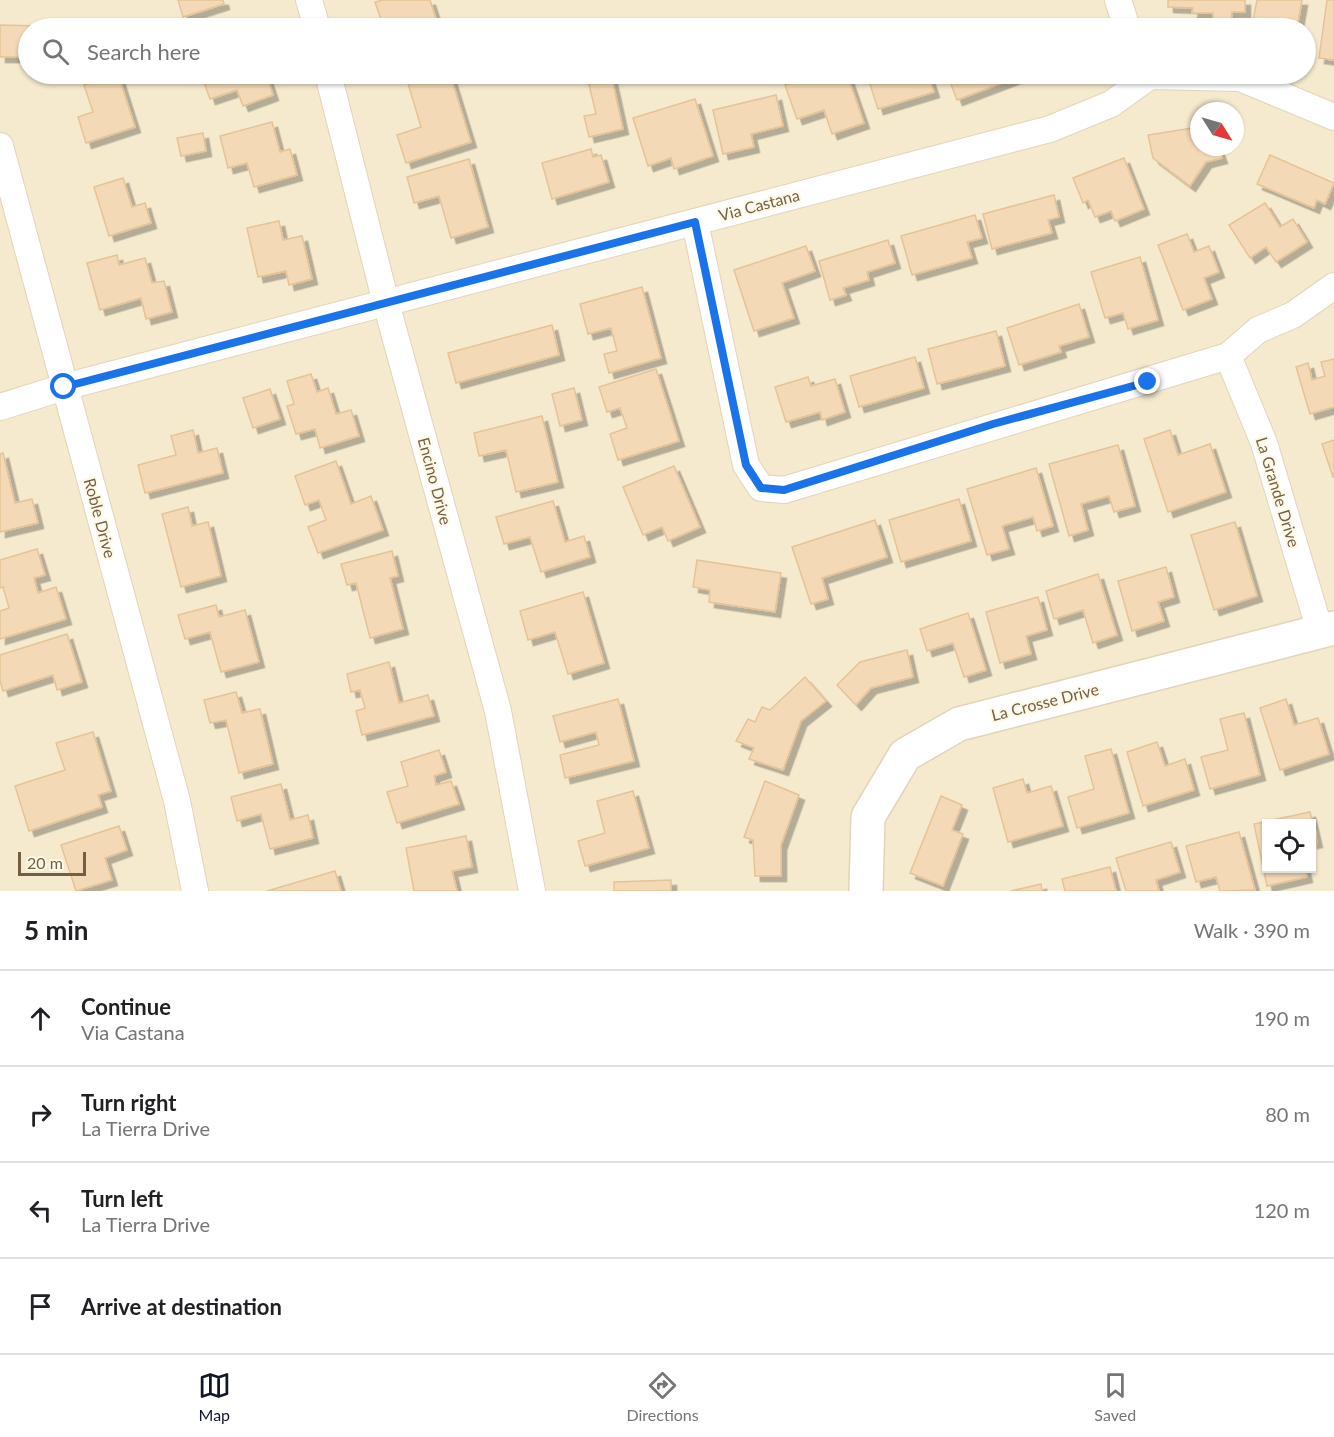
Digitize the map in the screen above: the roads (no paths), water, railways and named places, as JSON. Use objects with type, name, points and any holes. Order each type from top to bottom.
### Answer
[{"type":"street","points":[[309,0],[314,18]]},
{"type":"street","points":[[1118,0],[1124,18]]},
{"type":"street","name":"Encino Drive","points":[[331,84],[386,303],[498,711],[532,891]]},
{"type":"street","name":"Via Castana","points":[[0,407],[64,387],[1050,129],[1111,104],[1138,84]]},
{"type":"street","name":"Via Castana","points":[[1254,84],[1334,117]]},
{"type":"street","name":"Roble Drive","points":[[0,146],[177,801],[195,891]]},
{"type":"street","points":[[695,222],[746,465],[761,488],[784,490],[1228,356],[1258,330],[1293,315],[1334,286]]},
{"type":"street","name":"La Grande Drive","points":[[1228,356],[1264,443],[1327,630]]},
{"type":"street","name":"La Crosse Drive","points":[[866,891],[868,817],[905,755],[941,734],[959,724],[1327,630]]}]
